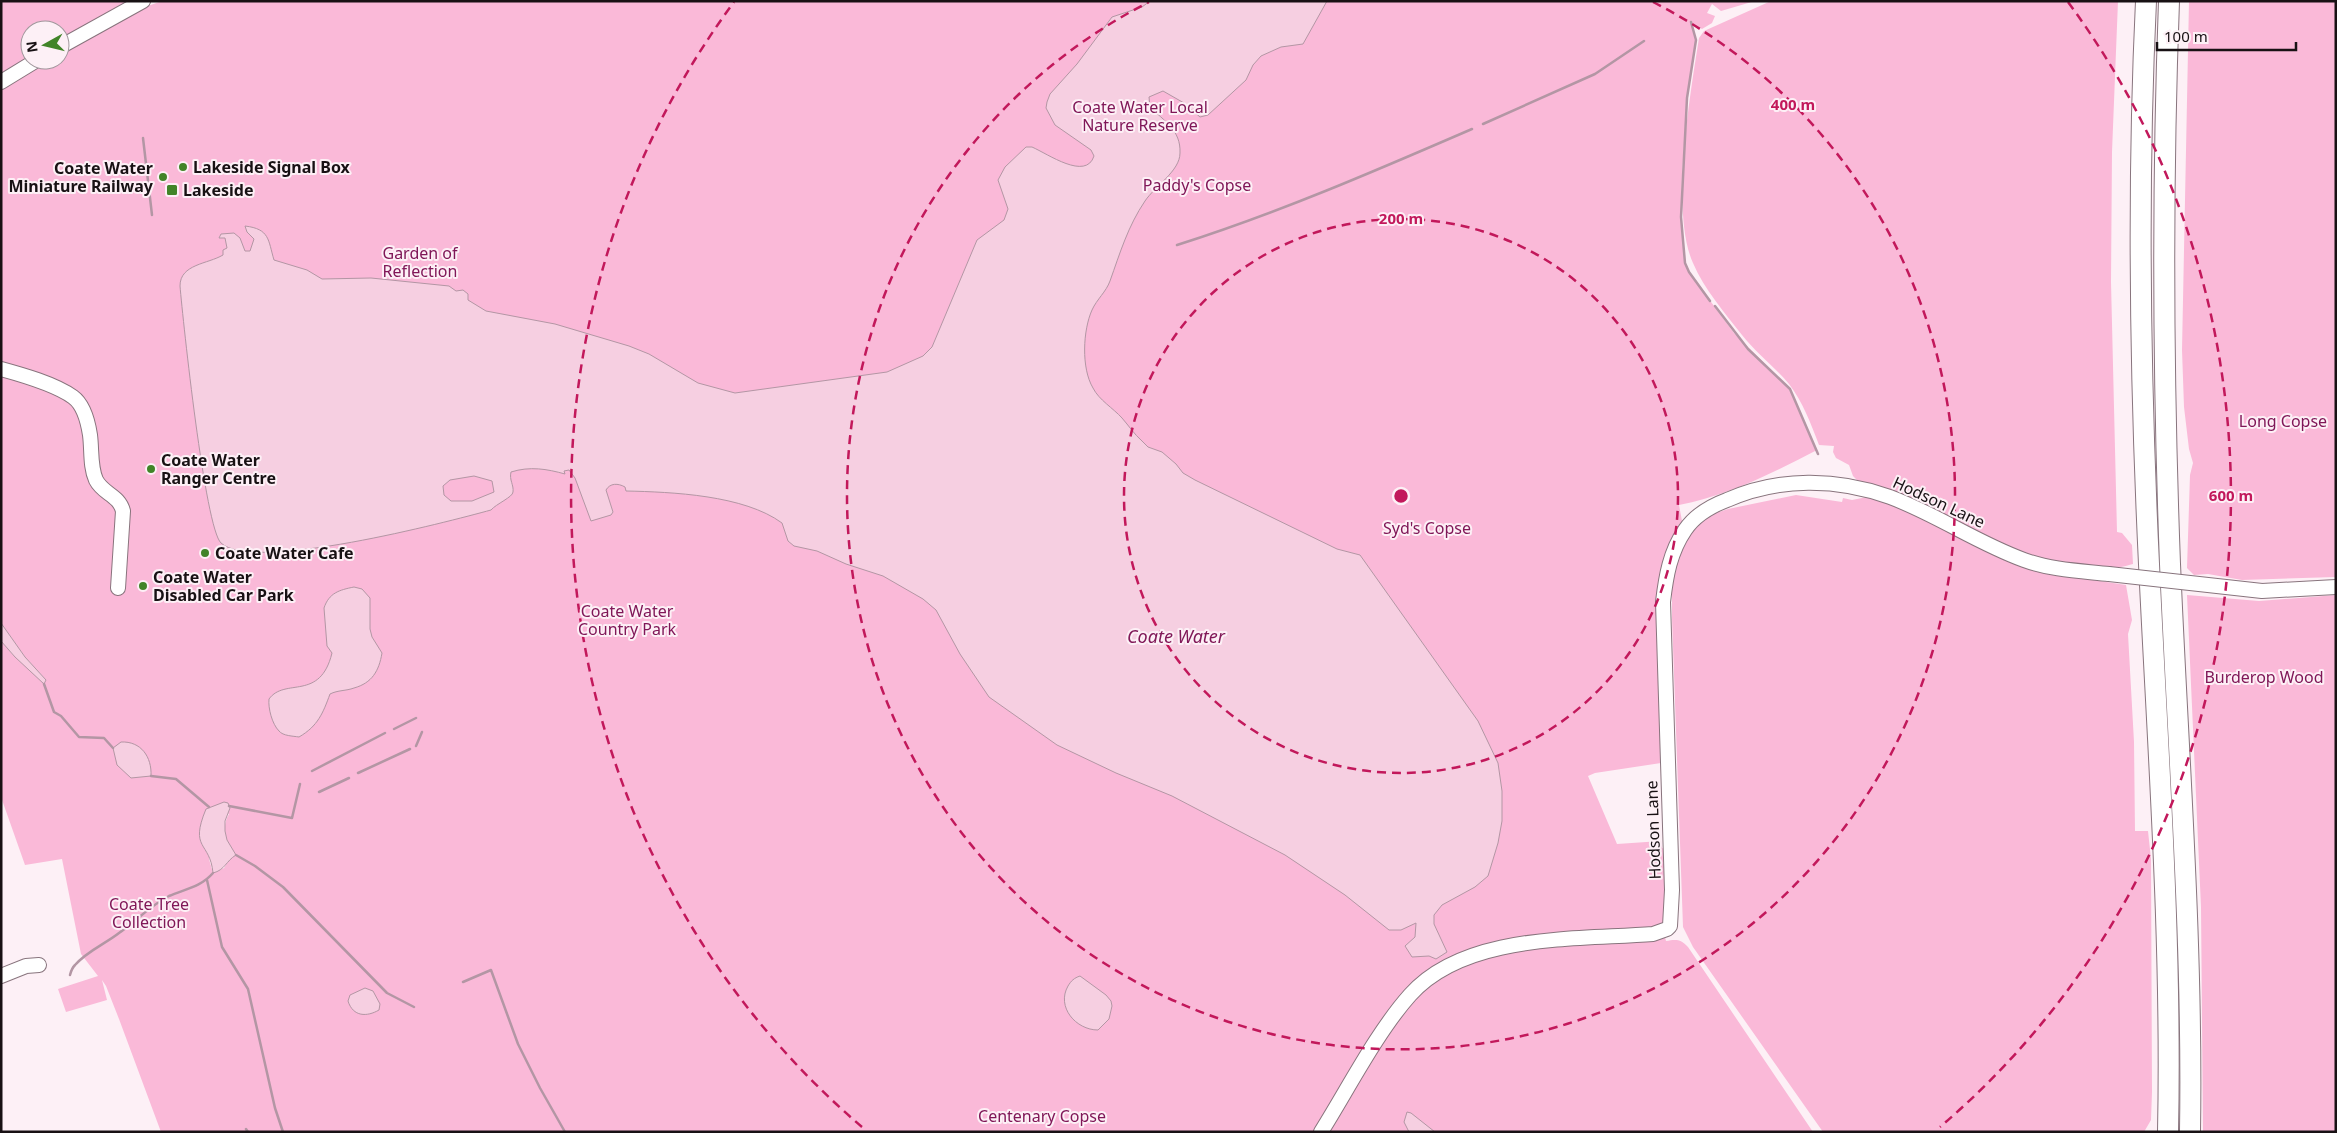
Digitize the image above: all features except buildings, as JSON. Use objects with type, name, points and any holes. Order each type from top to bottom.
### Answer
[{"type":"highway","points":[[2146,1],[2141,230],[2142,359],[2145,488],[2167,928],[2168,1132]]},
{"type":"highway","points":[[2169,1],[2165,183],[2165,355],[2170,565],[2188,931],[2190,1132]]},
{"type":"street","points":[[70,41],[142,1]]},
{"type":"street","points":[[1,82],[21,70]]},
{"type":"street","points":[[1,369],[73,397],[81,406],[88,427],[93,473],[97,483],[121,502],[123,511],[118,588]]},
{"type":"street","name":"Hodson Lane","points":[[1321,1132],[1401,1006],[1434,974],[1465,958],[1510,946],[1653,934],[1670,926],[1672,908],[1664,594],[1669,564],[1679,540],[1693,520],[1703,512],[1742,493],[1768,486],[1815,482],[1834,484],[1890,497],[1976,540],[2026,561],[2058,568],[2262,591],[2336,587]]},
{"type":"street","points":[[1,976],[26,966],[38,965]]},
{"type":"green space","points":[[1,1],[127,1],[70,34],[70,20],[20,20],[20,63],[1,74]]},
{"type":"green space","name":"Coate Water Country Park","points":[[162,1],[1755,1],[1721,11],[1712,4],[1707,13],[1715,16],[1712,23],[1702,29],[1692,23],[1696,40],[1687,98],[1682,175],[1681,217],[1685,263],[1689,272],[1734,333],[1790,389],[1817,450],[1732,490],[1679,505],[1682,521],[1669,546],[1657,590],[1661,763],[1595,773],[1588,776],[1617,844],[1661,841],[1662,848],[1666,850],[1665,919],[1662,925],[1666,941],[1678,940],[1688,947],[1813,1132],[161,1132],[119,1019],[102,980],[107,1000],[66,1012],[58,989],[98,976],[81,954],[62,859],[25,865],[1,797],[1,641],[15,657],[46,680],[25,657],[1,623],[1,86],[28,70],[70,70],[70,45],[117,17]],"holes":[[[209,807],[229,814],[225,834],[233,853],[224,868],[213,873],[209,859]]]},
{"type":"green space","points":[[1771,1],[2118,1],[2112,152],[2111,282],[2117,532],[2122,533],[2132,545],[2133,564],[2107,569],[2044,559],[2013,550],[1952,526],[1863,486],[1853,476],[1849,465],[1836,458],[1833,452],[1834,446],[1819,445],[1806,413],[1789,384],[1747,342],[1709,291],[1693,263],[1686,241],[1683,214],[1684,153],[1699,38],[1704,31]]},
{"type":"green space","name":"Long Copse","points":[[2189,1],[2336,1],[2336,577],[2242,580],[2208,574],[2194,575],[2187,568],[2190,475],[2193,463],[2189,449],[2184,407],[2182,350]]},
{"type":"green space","points":[[1796,495],[1842,502],[1843,498],[1852,500],[1867,497],[1892,504],[1974,545],[2041,572],[2126,585],[2132,620],[2128,634],[2134,742],[2135,831],[2148,831],[2151,859],[2152,1092],[2151,1120],[2144,1132],[1823,1132],[1693,947],[1683,927],[1672,618],[1672,583],[1675,560],[1695,526],[1707,516],[1728,509]]},
{"type":"green space","name":"Burderop Wood","points":[[2187,595],[2259,601],[2336,595],[2336,1132],[2203,1132],[2201,907]]},
{"type":"water","name":"Coate Water","points":[[1150,1],[1327,1],[1303,44],[1281,47],[1261,56],[1253,65],[1246,80],[1208,115],[1200,117],[1184,103],[1163,91],[1149,97],[1150,107],[1171,127],[1178,138],[1180,145],[1179,160],[1172,172],[1149,195],[1129,230],[1108,285],[1094,306],[1089,318],[1085,338],[1085,360],[1089,380],[1099,396],[1148,447],[1162,452],[1183,473],[1337,549],[1360,555],[1478,721],[1498,763],[1502,791],[1502,821],[1498,843],[1488,876],[1475,887],[1442,905],[1434,915],[1434,924],[1447,952],[1436,959],[1429,956],[1412,957],[1405,946],[1415,937],[1416,923],[1401,930],[1389,930],[1345,895],[1285,855],[1172,796],[1116,773],[1057,745],[989,697],[960,654],[936,610],[923,599],[883,576],[846,564],[817,551],[794,546],[788,541],[782,523],[748,506],[686,494],[626,491],[625,487],[614,484],[606,490],[613,512],[611,515],[591,521],[575,478],[569,470],[564,471],[565,474],[525,469],[511,472],[512,494],[491,510],[395,534],[309,549],[270,552],[240,551],[221,543],[215,529],[208,501],[202,464],[180,286],[181,279],[190,269],[223,255],[223,250],[227,248],[225,238],[219,238],[221,234],[234,233],[240,238],[245,251],[250,251],[254,239],[247,232],[245,226],[259,230],[264,233],[269,241],[274,260],[307,270],[322,279],[371,278],[449,286],[456,291],[463,290],[468,294],[468,300],[486,311],[555,324],[629,346],[649,354],[698,383],[735,393],[887,372],[923,356],[932,347],[977,240],[1004,220],[1008,209],[998,180],[1005,167],[1026,147],[1032,147],[1066,164],[1083,166],[1090,163],[1094,156],[1091,150],[1055,125],[1046,108],[1047,102],[1050,94],[1077,64],[1112,17],[1142,7]],"holes":[[[474,476],[492,481],[494,492],[472,501],[451,501],[444,495],[443,486],[450,480]]]},
{"type":"water","points":[[354,587],[362,589],[370,598],[370,629],[372,637],[382,653],[377,671],[366,683],[360,686],[330,694],[319,718],[306,733],[299,737],[283,734],[272,720],[269,699],[284,689],[311,683],[319,678],[327,668],[332,653],[327,646],[324,608],[335,593]]},
{"type":"water","points":[[1,623],[25,657],[46,680],[44,684],[1,641]]},
{"type":"water","points":[[121,742],[128,742],[140,747],[150,763],[151,776],[131,778],[117,765],[113,748]]},
{"type":"water","points":[[224,802],[228,803],[230,808],[225,821],[227,840],[236,855],[220,870],[213,873],[208,855],[200,839],[201,822],[206,809]]},
{"type":"water","points":[[1080,976],[1106,995],[1111,1001],[1112,1006],[1109,1019],[1098,1030],[1082,1026],[1070,1016],[1066,1009],[1065,994],[1068,986]]},
{"type":"water","points":[[365,988],[373,991],[380,1004],[379,1010],[370,1014],[357,1013],[348,1001],[350,995]]},
{"type":"water","points":[[1407,1112],[1411,1113],[1435,1132],[1409,1132],[1404,1122]]},
{"type":"waterway","points":[[1691,22],[1696,40],[1687,98],[1681,217],[1685,263],[1689,272],[1710,301]]},
{"type":"waterway","points":[[1483,124],[1595,74],[1644,41]]},
{"type":"waterway","points":[[1177,245],[1215,233],[1363,176],[1472,129]]},
{"type":"waterway","points":[[143,138],[152,215]]},
{"type":"waterway","points":[[1715,306],[1748,349],[1790,389],[1818,454]]},
{"type":"waterway","points":[[44,684],[54,712],[61,716],[79,737],[104,738],[113,748]]},
{"type":"waterway","points":[[394,729],[416,718]]},
{"type":"waterway","points":[[416,746],[422,732]]},
{"type":"waterway","points":[[312,771],[385,733]]},
{"type":"waterway","points":[[358,773],[410,749]]},
{"type":"waterway","points":[[151,776],[176,779],[209,807]]},
{"type":"waterway","points":[[319,792],[349,778]]},
{"type":"waterway","points":[[229,806],[292,818],[300,784]]},
{"type":"waterway","points":[[236,855],[255,866],[283,887],[387,993],[414,1007]]},
{"type":"waterway","points":[[70,975],[74,966],[80,960],[114,937],[156,904],[169,896],[198,885],[213,873]]},
{"type":"waterway","points":[[207,880],[222,947],[248,989],[275,1108],[283,1132]]},
{"type":"waterway","points":[[463,982],[491,970],[518,1044],[565,1132]]},
{"type":"place","name":"Lakeside Signal Box","points":[[183,167]]},
{"type":"place","name":"Coate Water Miniature Railway","points":[[163,177]]},
{"type":"place","name":"Lakeside","points":[[172,190]]},
{"type":"place","name":"Coate Water Ranger Centre","points":[[151,469]]},
{"type":"place","name":"Coate Water Cafe","points":[[205,553]]},
{"type":"place","name":"Coate Water Disabled Car Park","points":[[143,586]]},
{"type":"park label","name":"Coate Water Local Nature Reserve","points":[[1140,116]]},
{"type":"park label","name":"Paddy's Copse","points":[[1197,185]]},
{"type":"park label","name":"Garden of Reflection","points":[[420,262]]},
{"type":"park label","name":"Syd's Copse","points":[[1427,528]]},
{"type":"park label","name":"Coate Tree Collection","points":[[149,913]]},
{"type":"park label","name":"Centenary Copse","points":[[1042,1116]]}]
